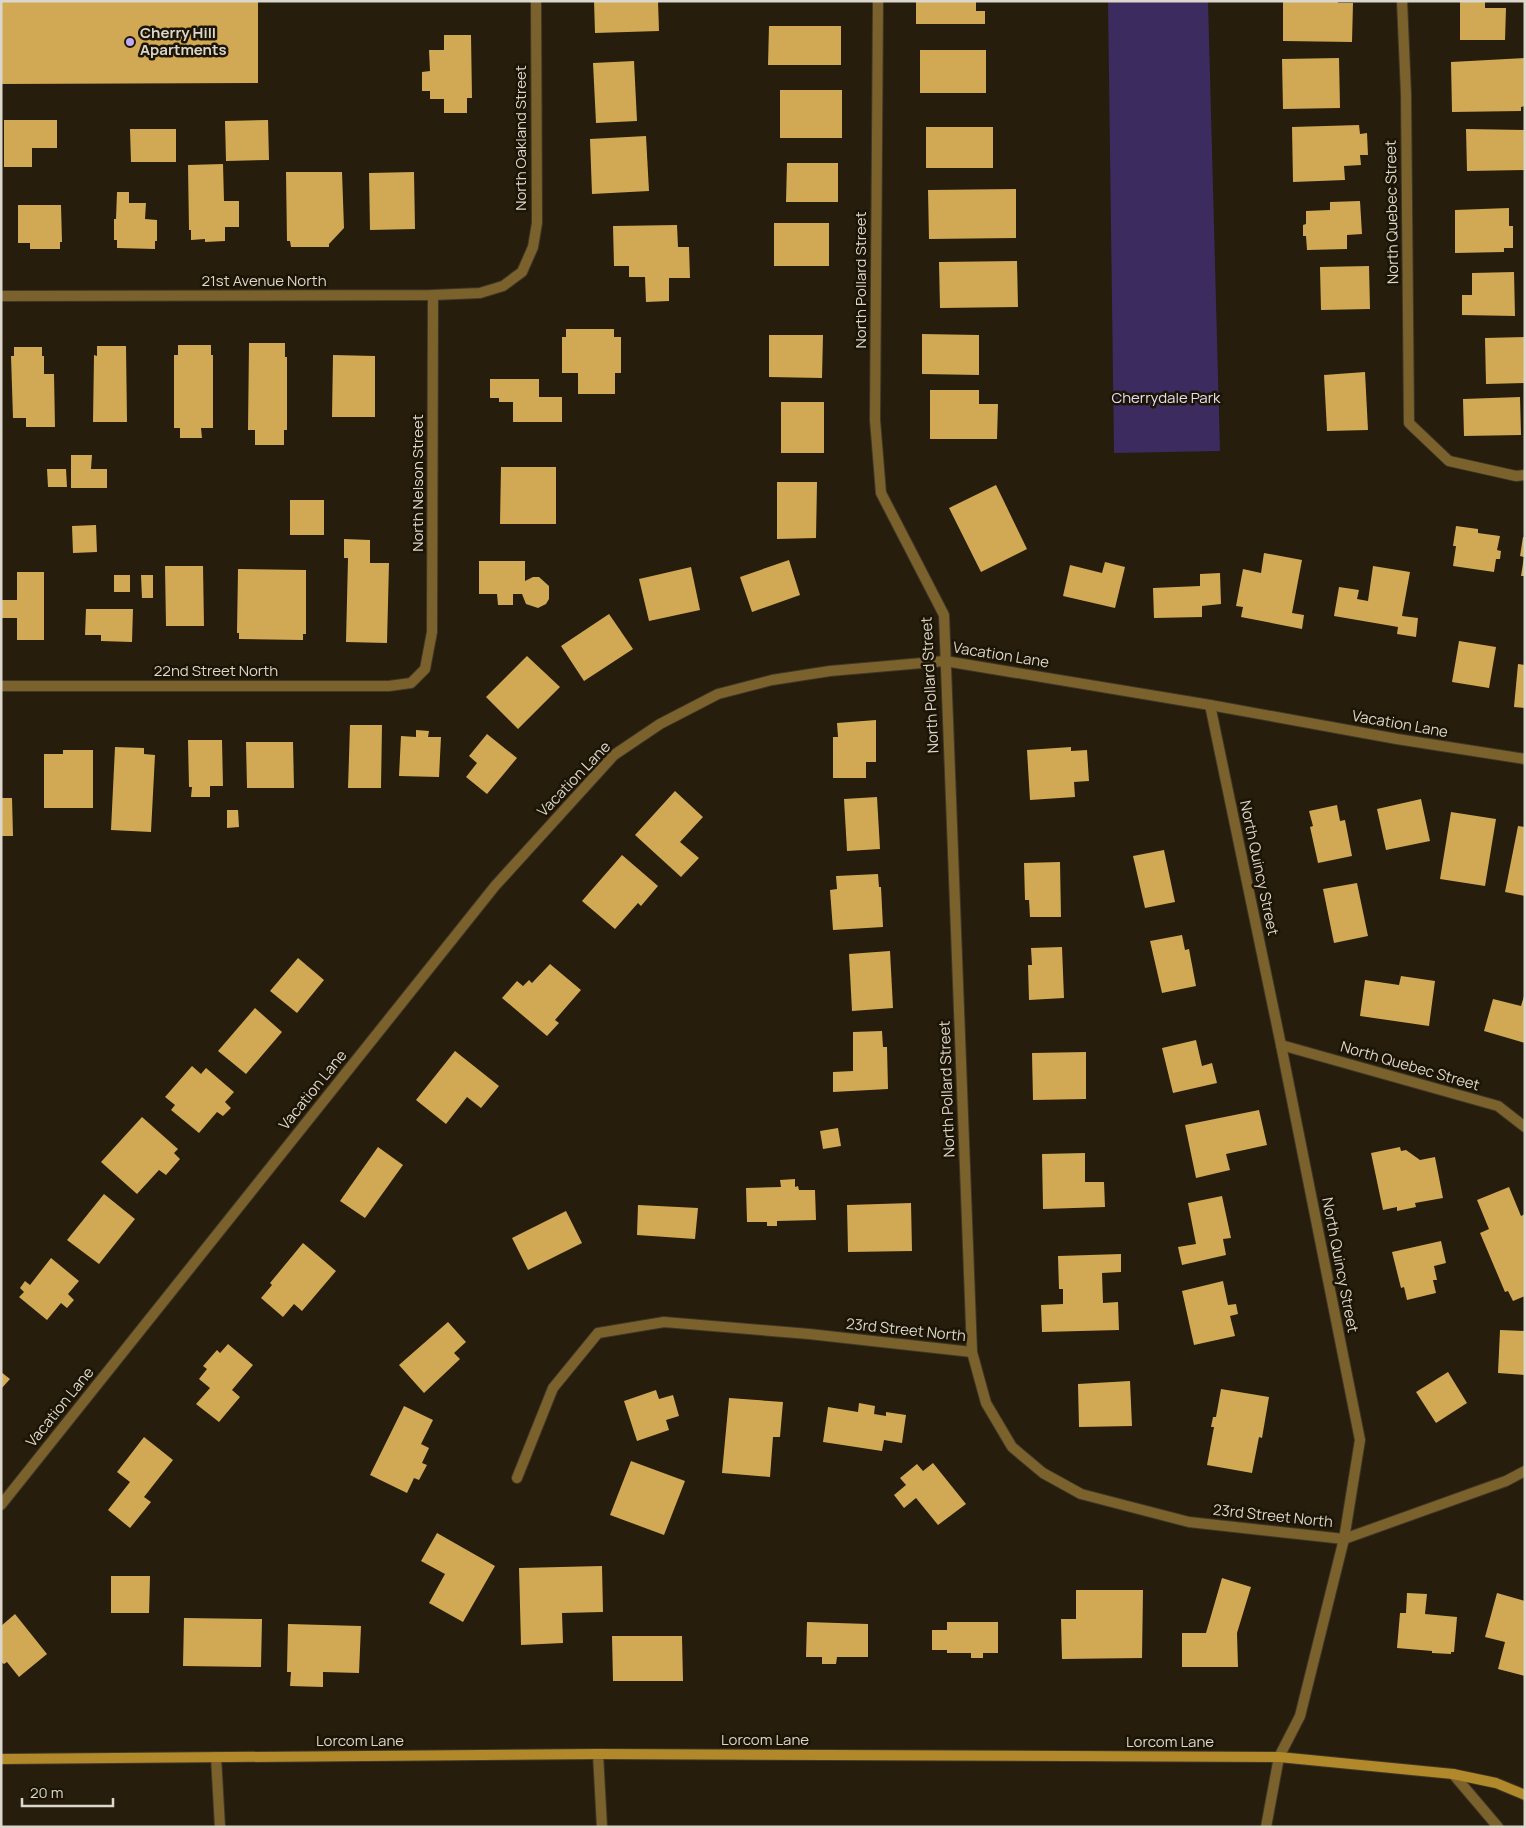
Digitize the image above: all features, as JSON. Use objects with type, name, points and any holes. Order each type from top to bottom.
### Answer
[{"type":"street","name":"North Oakland Street","points":[[522,272],[533,247],[537,223],[536,1]]},
{"type":"street","name":"North Pollard Street","points":[[878,1],[875,420],[881,493],[944,615],[972,1352]]},
{"type":"street","name":"North Quebec Street","points":[[1402,1],[1406,94],[1410,423],[1449,461],[1516,476],[1525,475]]},
{"type":"street","name":"21st Avenue North","points":[[1,296],[433,296],[480,293],[503,286],[522,272]]},
{"type":"street","name":"North Nelson Street","points":[[425,669],[432,632],[433,296]]},
{"type":"street","name":"Vacation Lane","points":[[1,1505],[495,886],[614,755],[660,724],[718,694],[772,680],[830,671],[946,661],[1210,705],[1397,739],[1525,759]]},
{"type":"street","name":"22nd Street North","points":[[1,686],[389,686],[411,683],[425,669]]},
{"type":"street","name":"North Quincy Street","points":[[1210,705],[1281,1045],[1360,1440],[1344,1539],[1300,1716],[1279,1757],[1266,1827]]},
{"type":"street","name":"North Quebec Street","points":[[1281,1045],[1498,1106],[1525,1127]]},
{"type":"street","name":"23rd Street North","points":[[518,1478],[553,1388],[598,1333],[664,1322],[809,1334],[972,1352],[986,1403],[1012,1447],[1043,1473],[1081,1494],[1189,1522],[1344,1539],[1506,1481],[1525,1471]]},
{"type":"street","name":"Lorcom Lane","points":[[1,1759],[598,1754],[1279,1757],[1453,1774],[1496,1783],[1525,1795]]},
{"type":"street","points":[[598,1754],[602,1827]]},
{"type":"street","points":[[216,1757],[220,1827]]},
{"type":"street","points":[[1453,1774],[1498,1827]]},
{"type":"green space","name":"Cherrydale Park","points":[[1108,1],[1208,1],[1220,451],[1114,453]]},
{"type":"building","name":"Cherry Hill Apartments","points":[[1,1],[258,1],[258,83],[1,84]]},
{"type":"building","points":[[594,1],[658,1],[659,31],[595,33]]},
{"type":"building","points":[[916,1],[976,1],[976,11],[985,11],[985,24],[916,24]]},
{"type":"building","points":[[1338,1],[1338,3],[1353,3],[1352,42],[1283,41],[1283,2]]},
{"type":"building","points":[[1460,1],[1485,1],[1485,8],[1506,8],[1505,40],[1460,40]]},
{"type":"building","points":[[769,26],[841,26],[841,65],[768,65]]},
{"type":"building","points":[[444,35],[471,35],[472,98],[467,98],[467,113],[444,113],[444,99],[430,99],[430,91],[422,91],[422,72],[430,71],[429,50],[444,50]]},
{"type":"building","points":[[920,50],[986,50],[986,93],[920,93]]},
{"type":"building","points":[[1339,58],[1340,108],[1283,109],[1282,59]]},
{"type":"building","points":[[1525,58],[1525,106],[1521,107],[1521,111],[1452,112],[1451,62]]},
{"type":"building","points":[[634,61],[637,121],[596,123],[593,63]]},
{"type":"building","points":[[780,90],[842,90],[842,138],[780,138]]},
{"type":"building","points":[[4,120],[57,120],[57,148],[32,148],[32,167],[4,167]]},
{"type":"building","points":[[268,120],[269,160],[226,161],[225,121]]},
{"type":"building","points":[[1359,125],[1360,134],[1367,133],[1368,155],[1360,155],[1361,165],[1344,166],[1345,180],[1293,182],[1292,127]]},
{"type":"building","points":[[926,127],[993,127],[993,168],[926,168]]},
{"type":"building","points":[[130,129],[176,129],[176,162],[131,162]]},
{"type":"building","points":[[1466,129],[1525,130],[1525,170],[1467,171]]},
{"type":"building","points":[[646,136],[649,191],[592,194],[590,139]]},
{"type":"building","points":[[787,163],[838,163],[838,202],[786,202]]},
{"type":"building","points":[[223,164],[224,201],[239,201],[239,227],[225,227],[225,241],[205,242],[205,239],[191,240],[191,230],[189,230],[188,165]]},
{"type":"building","points":[[286,172],[342,172],[344,228],[329,244],[329,247],[291,247],[290,241],[287,241]]},
{"type":"building","points":[[414,172],[415,229],[370,230],[369,173]]},
{"type":"building","points":[[1016,189],[1016,238],[929,239],[928,190]]},
{"type":"building","points":[[117,192],[129,192],[129,203],[146,203],[145,219],[157,220],[155,249],[117,248],[117,240],[114,240],[114,219],[116,219]]},
{"type":"building","points":[[1360,201],[1362,234],[1347,235],[1347,249],[1307,250],[1306,236],[1303,236],[1303,225],[1306,224],[1306,211],[1330,210],[1330,202]]},
{"type":"building","points":[[18,205],[61,205],[62,242],[60,242],[60,249],[30,249],[30,243],[18,243]]},
{"type":"building","points":[[1509,208],[1509,226],[1513,226],[1513,248],[1504,248],[1504,252],[1455,253],[1455,210]]},
{"type":"building","points":[[774,223],[829,223],[829,266],[774,266]]},
{"type":"building","points":[[677,225],[678,247],[689,247],[690,278],[669,278],[669,301],[646,302],[645,277],[629,277],[629,266],[614,266],[613,226]]},
{"type":"building","points":[[1017,261],[1018,307],[940,308],[939,262]]},
{"type":"building","points":[[1369,266],[1370,309],[1321,310],[1320,267]]},
{"type":"building","points":[[1514,272],[1515,316],[1462,315],[1462,295],[1472,295],[1472,273]]},
{"type":"building","points":[[566,329],[614,329],[614,337],[621,337],[621,373],[615,373],[615,394],[578,394],[578,373],[562,373],[562,337],[566,337]]},
{"type":"building","points":[[922,334],[979,335],[979,375],[922,374]]},
{"type":"building","points":[[769,335],[823,335],[822,378],[769,377]]},
{"type":"building","points":[[1525,337],[1525,383],[1486,384],[1485,338]]},
{"type":"building","points":[[249,343],[285,343],[285,357],[287,357],[287,430],[284,430],[284,445],[255,445],[255,430],[248,430]]},
{"type":"building","points":[[178,345],[211,345],[211,355],[213,355],[213,428],[201,428],[202,438],[180,438],[180,428],[174,428],[174,355],[178,355]]},
{"type":"building","points":[[97,346],[126,346],[127,422],[93,422],[94,355],[97,356]]},
{"type":"building","points":[[14,347],[42,347],[44,374],[54,374],[55,427],[26,427],[26,418],[13,418],[11,356],[14,356]]},
{"type":"building","points":[[333,355],[375,356],[375,417],[332,417]]},
{"type":"building","points":[[1365,372],[1368,430],[1327,431],[1324,375]]},
{"type":"building","points":[[490,379],[539,379],[539,397],[562,397],[562,422],[513,422],[513,402],[499,402],[499,398],[490,398]]},
{"type":"building","points":[[930,390],[979,390],[979,404],[998,404],[997,439],[930,439]]},
{"type":"building","points":[[1520,397],[1521,435],[1464,436],[1463,399]]},
{"type":"building","points":[[781,402],[824,402],[824,453],[781,453]]},
{"type":"building","points":[[71,455],[92,455],[91,469],[107,469],[107,488],[71,488]]},
{"type":"building","points":[[501,467],[556,467],[556,524],[500,524]]},
{"type":"building","points":[[47,469],[66,469],[67,487],[48,487]]},
{"type":"building","points":[[777,482],[817,482],[816,538],[777,539]]},
{"type":"building","points":[[996,485],[1027,549],[981,572],[949,508]]},
{"type":"building","points":[[290,500],[324,500],[324,535],[290,535]]},
{"type":"building","points":[[96,525],[97,552],[73,553],[72,526]]},
{"type":"building","points":[[1456,526],[1478,529],[1478,533],[1500,536],[1497,550],[1501,551],[1500,559],[1496,559],[1494,572],[1453,566]]},
{"type":"building","points":[[1523,537],[1525,537],[1525,576],[1521,576],[1524,557],[1520,556]]},
{"type":"building","points":[[344,539],[370,540],[370,563],[389,563],[387,643],[346,642],[348,558],[344,558]]},
{"type":"building","points":[[1264,553],[1302,560],[1292,613],[1304,615],[1302,629],[1241,617],[1243,607],[1236,606],[1243,569],[1261,573]]},
{"type":"building","points":[[789,560],[800,595],[752,612],[740,577]]},
{"type":"building","points":[[479,561],[525,561],[525,581],[533,577],[539,577],[549,586],[549,599],[546,604],[538,608],[526,604],[522,594],[513,594],[513,605],[498,605],[497,594],[479,594]]},
{"type":"building","points":[[1105,562],[1125,567],[1115,608],[1063,596],[1070,565],[1102,573]]},
{"type":"building","points":[[165,566],[203,566],[204,626],[166,626]]},
{"type":"building","points":[[1373,566],[1410,572],[1402,616],[1418,618],[1416,637],[1397,634],[1398,627],[1334,616],[1339,587],[1359,590],[1357,599],[1368,601]]},
{"type":"building","points":[[691,567],[700,610],[649,621],[639,579]]},
{"type":"building","points":[[238,569],[306,570],[306,634],[303,634],[303,640],[239,639],[239,633],[237,633]]},
{"type":"building","points":[[17,572],[44,572],[44,640],[17,640],[17,618],[1,618],[1,600],[17,600]]},
{"type":"building","points":[[1220,573],[1221,604],[1202,606],[1202,617],[1154,618],[1153,588],[1200,586],[1200,574]]},
{"type":"building","points":[[114,575],[130,575],[130,592],[114,592]]},
{"type":"building","points":[[141,575],[153,575],[153,598],[142,598]]},
{"type":"building","points":[[86,609],[133,609],[132,642],[101,641],[101,635],[85,635]]},
{"type":"building","points":[[609,614],[633,649],[584,681],[561,646]]},
{"type":"building","points":[[1459,641],[1496,647],[1489,688],[1452,682]]},
{"type":"building","points":[[527,656],[560,687],[518,729],[486,697]]},
{"type":"building","points":[[1518,664],[1525,665],[1525,708],[1514,707]]},
{"type":"building","points":[[876,720],[876,762],[866,762],[866,778],[833,778],[833,737],[838,737],[837,723]]},
{"type":"building","points":[[350,725],[382,725],[381,788],[348,788]]},
{"type":"building","points":[[416,730],[429,731],[428,737],[441,737],[439,777],[399,776],[401,736],[416,737]]},
{"type":"building","points":[[487,734],[517,758],[487,794],[466,777],[477,763],[469,756]]},
{"type":"building","points":[[188,740],[222,740],[223,786],[210,786],[210,797],[191,797],[192,787],[189,787]]},
{"type":"building","points":[[246,742],[293,742],[294,788],[247,788]]},
{"type":"building","points":[[115,747],[144,748],[144,754],[155,755],[151,832],[111,830]]},
{"type":"building","points":[[1071,747],[1071,751],[1087,750],[1089,781],[1074,782],[1075,797],[1030,800],[1027,750]]},
{"type":"building","points":[[63,750],[93,750],[93,808],[44,808],[44,754],[63,754]]},
{"type":"building","points":[[675,791],[703,817],[680,842],[699,858],[681,877],[635,835]]},
{"type":"building","points":[[877,797],[880,849],[847,851],[844,799]]},
{"type":"building","points":[[1,798],[12,798],[13,836],[1,836]]},
{"type":"building","points":[[1421,799],[1430,841],[1386,850],[1377,809]]},
{"type":"building","points":[[1337,805],[1340,821],[1345,820],[1352,856],[1318,863],[1310,827],[1313,826],[1309,811]]},
{"type":"building","points":[[227,810],[238,810],[239,827],[227,828]]},
{"type":"building","points":[[1451,812],[1496,819],[1485,886],[1440,879]]},
{"type":"building","points":[[1518,826],[1525,827],[1525,896],[1505,892]]},
{"type":"building","points":[[1164,850],[1175,902],[1145,908],[1133,856]]},
{"type":"building","points":[[622,855],[658,886],[641,906],[638,903],[615,929],[582,901]]},
{"type":"building","points":[[1060,862],[1061,917],[1030,917],[1029,900],[1025,900],[1024,863]]},
{"type":"building","points":[[878,874],[879,887],[881,887],[883,927],[833,930],[830,890],[837,889],[836,876]]},
{"type":"building","points":[[1357,883],[1368,936],[1334,943],[1323,889]]},
{"type":"building","points":[[1182,935],[1185,950],[1189,949],[1196,986],[1162,993],[1150,941]]},
{"type":"building","points":[[1062,947],[1064,998],[1029,1000],[1028,965],[1032,965],[1031,948]]},
{"type":"building","points":[[890,951],[893,1008],[852,1011],[849,954]]},
{"type":"building","points":[[298,958],[324,980],[297,1013],[270,991]]},
{"type":"building","points":[[550,964],[581,990],[555,1020],[559,1023],[547,1036],[502,998],[517,981],[523,986],[529,980],[532,983]]},
{"type":"building","points":[[1401,976],[1435,981],[1429,1026],[1360,1016],[1365,980],[1399,985]]},
{"type":"building","points":[[1524,996],[1525,1043],[1484,1031],[1493,999],[1521,1006]]},
{"type":"building","points":[[255,1008],[282,1032],[246,1074],[218,1051]]},
{"type":"building","points":[[882,1031],[883,1047],[887,1047],[888,1089],[833,1092],[833,1072],[853,1071],[853,1032]]},
{"type":"building","points":[[1196,1040],[1202,1066],[1212,1063],[1217,1083],[1173,1093],[1162,1048]]},
{"type":"building","points":[[455,1051],[499,1086],[481,1108],[467,1097],[446,1124],[416,1100]]},
{"type":"building","points":[[1086,1052],[1086,1099],[1033,1100],[1032,1053]]},
{"type":"building","points":[[192,1066],[201,1074],[206,1068],[234,1092],[225,1102],[231,1108],[223,1116],[217,1112],[199,1133],[171,1110],[175,1105],[165,1097]]},
{"type":"building","points":[[1259,1110],[1267,1145],[1226,1154],[1230,1170],[1196,1178],[1185,1125]]},
{"type":"building","points":[[142,1117],[178,1149],[174,1153],[180,1159],[166,1175],[159,1170],[137,1194],[101,1162]]},
{"type":"building","points":[[838,1128],[841,1146],[823,1149],[820,1131]]},
{"type":"building","points":[[378,1147],[403,1165],[365,1218],[340,1201]]},
{"type":"building","points":[[1400,1147],[1401,1151],[1406,1150],[1420,1160],[1435,1157],[1443,1198],[1415,1203],[1416,1207],[1397,1211],[1397,1207],[1383,1210],[1371,1153]]},
{"type":"building","points":[[1085,1153],[1085,1182],[1104,1182],[1105,1207],[1043,1209],[1042,1154]]},
{"type":"building","points":[[795,1179],[795,1187],[798,1186],[799,1190],[815,1190],[816,1220],[777,1221],[777,1226],[767,1226],[767,1222],[747,1222],[746,1188],[781,1187],[780,1180]]},
{"type":"building","points":[[1509,1187],[1521,1216],[1525,1214],[1525,1296],[1513,1301],[1508,1291],[1505,1292],[1480,1233],[1489,1229],[1477,1200]]},
{"type":"building","points":[[104,1194],[135,1219],[99,1264],[67,1240]]},
{"type":"building","points":[[1222,1196],[1231,1238],[1223,1239],[1226,1255],[1182,1265],[1178,1247],[1196,1244],[1188,1203]]},
{"type":"building","points":[[911,1203],[912,1251],[848,1252],[847,1205]]},
{"type":"building","points":[[638,1205],[698,1208],[695,1239],[637,1235]]},
{"type":"building","points":[[566,1211],[582,1243],[528,1270],[512,1238]]},
{"type":"building","points":[[1441,1241],[1446,1263],[1434,1266],[1437,1280],[1433,1280],[1436,1293],[1407,1300],[1404,1287],[1401,1288],[1392,1252]]},
{"type":"building","points":[[303,1243],[336,1271],[302,1311],[294,1304],[283,1317],[261,1298],[272,1285],[270,1283]]},
{"type":"building","points":[[1121,1254],[1121,1272],[1102,1273],[1103,1303],[1118,1302],[1119,1330],[1042,1332],[1041,1305],[1063,1304],[1063,1289],[1059,1289],[1058,1256]]},
{"type":"building","points":[[51,1258],[79,1281],[68,1294],[74,1300],[67,1308],[61,1303],[47,1320],[19,1297],[24,1292],[20,1288],[25,1281],[30,1285]]},
{"type":"building","points":[[1223,1281],[1228,1305],[1236,1304],[1238,1314],[1230,1316],[1235,1336],[1194,1345],[1182,1291]]},
{"type":"building","points":[[448,1322],[466,1342],[454,1353],[460,1359],[424,1393],[399,1365]]},
{"type":"building","points":[[1500,1330],[1525,1331],[1525,1375],[1498,1373]]},
{"type":"building","points":[[228,1344],[253,1365],[232,1390],[240,1397],[219,1422],[196,1404],[210,1388],[199,1379],[207,1369],[203,1366],[217,1350],[220,1353]]},
{"type":"building","points":[[1,1372],[10,1379],[1,1389]]},
{"type":"building","points":[[1448,1372],[1467,1403],[1436,1423],[1416,1392]]},
{"type":"building","points":[[1130,1381],[1132,1426],[1079,1427],[1078,1384]]},
{"type":"building","points":[[1221,1389],[1269,1397],[1262,1438],[1259,1437],[1252,1473],[1207,1465],[1214,1427],[1211,1427],[1213,1417],[1216,1417]]},
{"type":"building","points":[[656,1390],[659,1399],[673,1395],[679,1416],[666,1420],[669,1430],[637,1441],[624,1401]]},
{"type":"building","points":[[729,1398],[783,1402],[780,1437],[773,1437],[770,1477],[722,1473]]},
{"type":"building","points":[[859,1403],[875,1406],[874,1414],[886,1416],[886,1412],[906,1415],[902,1443],[884,1440],[882,1451],[823,1442],[828,1407],[858,1412]]},
{"type":"building","points":[[404,1406],[433,1420],[421,1444],[429,1448],[422,1463],[427,1465],[419,1480],[414,1478],[407,1493],[370,1475]]},
{"type":"building","points":[[144,1437],[173,1460],[144,1497],[151,1502],[130,1528],[108,1510],[130,1482],[117,1472]]},
{"type":"building","points":[[631,1461],[685,1481],[664,1535],[610,1515]]},
{"type":"building","points":[[933,1463],[966,1504],[938,1525],[916,1498],[904,1508],[894,1495],[906,1485],[900,1478],[917,1464],[923,1471]]},
{"type":"building","points":[[437,1533],[495,1566],[463,1622],[429,1603],[445,1574],[421,1561]]},
{"type":"building","points":[[602,1566],[603,1612],[562,1613],[563,1643],[521,1645],[519,1568]]},
{"type":"building","points":[[111,1576],[150,1576],[149,1613],[111,1613]]},
{"type":"building","points":[[1222,1578],[1251,1587],[1237,1633],[1238,1667],[1182,1667],[1182,1633],[1206,1633]]},
{"type":"building","points":[[1076,1590],[1143,1590],[1142,1658],[1062,1659],[1061,1619],[1076,1619]]},
{"type":"building","points":[[1407,1593],[1427,1594],[1425,1614],[1457,1617],[1454,1652],[1451,1652],[1451,1654],[1432,1653],[1432,1651],[1397,1648],[1400,1613],[1406,1613]]},
{"type":"building","points":[[1497,1593],[1525,1601],[1525,1676],[1498,1669],[1505,1642],[1485,1637]]},
{"type":"building","points":[[15,1614],[47,1654],[19,1677],[7,1662],[4,1664],[1,1662],[1,1626]]},
{"type":"building","points":[[184,1618],[262,1619],[261,1667],[183,1666]]},
{"type":"building","points":[[807,1622],[868,1624],[868,1657],[837,1657],[836,1664],[822,1664],[822,1657],[806,1657]]},
{"type":"building","points":[[947,1622],[998,1622],[998,1653],[983,1653],[983,1658],[971,1658],[971,1653],[947,1653],[947,1650],[932,1650],[932,1630],[947,1630]]},
{"type":"building","points":[[288,1624],[361,1626],[359,1673],[323,1672],[323,1687],[290,1686],[291,1672],[287,1672]]},
{"type":"building","points":[[612,1636],[682,1636],[683,1681],[613,1681]]},
{"type":"place","name":"Cherry Hill Apartments","points":[[130,42]]}]
